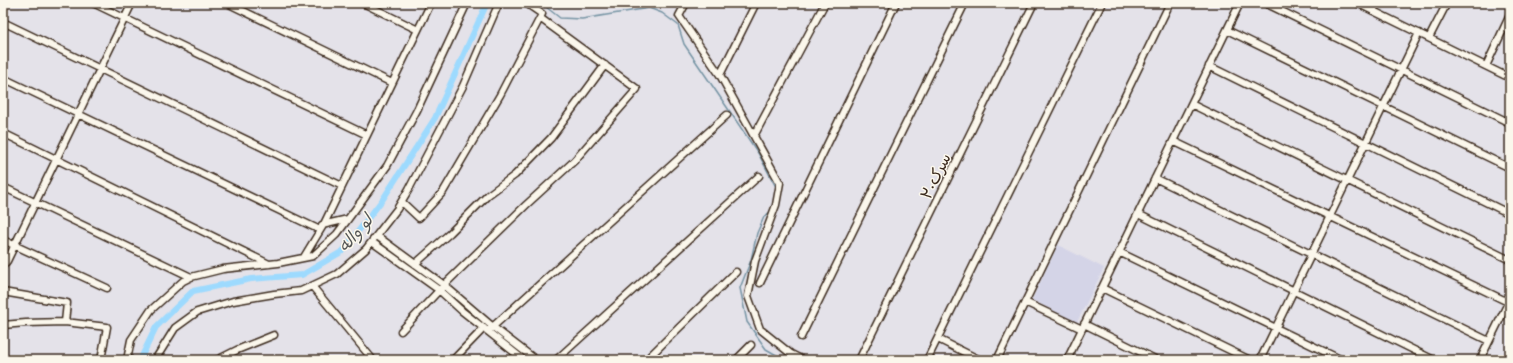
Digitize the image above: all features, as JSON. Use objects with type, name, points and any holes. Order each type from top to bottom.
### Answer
[{"type":"street","points":[[93,3],[367,135]]},
{"type":"street","points":[[3,266],[7,262],[132,3]]},
{"type":"street","points":[[227,3],[392,83]]},
{"type":"street","points":[[363,3],[418,30]]},
{"type":"street","points":[[304,257],[318,229],[324,224],[431,3]]},
{"type":"street","points":[[127,360],[131,340],[151,310],[183,282],[191,277],[223,269],[270,264],[313,256],[337,234],[387,166],[417,110],[467,3]]},
{"type":"street","points":[[155,360],[175,328],[197,312],[233,301],[301,291],[337,274],[366,249],[402,202],[463,86],[499,3]]},
{"type":"street","points":[[402,202],[419,218],[443,192],[500,95],[542,14],[526,3]]},
{"type":"street","points":[[686,3],[679,16],[720,75],[780,183],[776,205],[755,261],[748,296],[760,329],[791,354],[803,360]]},
{"type":"street","points":[[720,75],[756,3]]},
{"type":"street","points":[[754,136],[825,3]]},
{"type":"street","points":[[760,283],[896,3]]},
{"type":"street","points":[[801,337],[964,3]]},
{"type":"street","name":"سرک۲۰","points":[[859,360],[1034,3]]},
{"type":"street","points":[[928,360],[1102,3]]},
{"type":"street","points":[[997,360],[1170,3]]},
{"type":"street","points":[[1067,360],[1240,3]]},
{"type":"street","points":[[1265,3],[1510,123]]},
{"type":"street","points":[[1357,3],[1510,78]]},
{"type":"street","points":[[1373,11],[1376,3]]},
{"type":"street","points":[[1429,38],[1446,3]]},
{"type":"street","points":[[1486,66],[1510,16]]},
{"type":"street","points":[[401,331],[442,287],[526,205],[574,162],[637,89],[540,18]]},
{"type":"street","points":[[3,22],[342,186]]},
{"type":"street","points":[[1227,30],[1510,168]]},
{"type":"street","points":[[1260,360],[1419,33]]},
{"type":"street","points":[[415,264],[450,233],[488,195],[515,175],[546,143],[605,65]]},
{"type":"street","points":[[1210,66],[1510,214]]},
{"type":"street","points":[[3,78],[79,113],[318,229]]},
{"type":"street","points":[[1191,104],[1510,260]]},
{"type":"street","points":[[453,360],[727,115]]},
{"type":"street","points":[[3,133],[270,264]]},
{"type":"street","points":[[1173,141],[1330,217],[1509,300],[1482,359]]},
{"type":"street","points":[[556,360],[759,176]]},
{"type":"street","points":[[1155,178],[1489,341]]},
{"type":"street","points":[[3,187],[191,277]]},
{"type":"street","points":[[1138,214],[1434,360]]},
{"type":"street","points":[[324,224],[348,219]]},
{"type":"street","points":[[376,236],[415,264],[442,287],[462,311],[536,360]]},
{"type":"street","points":[[3,240],[108,288]]},
{"type":"street","points":[[372,242],[442,287]]},
{"type":"street","points":[[1119,252],[1342,360]]},
{"type":"street","points":[[646,360],[736,272]]},
{"type":"street","points":[[312,286],[373,360]]},
{"type":"street","points":[[1102,288],[1250,360]]},
{"type":"street","points":[[3,292],[67,303],[65,322]]},
{"type":"street","points":[[1026,302],[1157,360]]},
{"type":"street","points":[[3,325],[65,322],[107,327],[101,360]]},
{"type":"street","points":[[488,328],[524,360]]},
{"type":"street","points":[[217,360],[274,335]]},
{"type":"street","points":[[938,339],[980,360]]},
{"type":"street","points":[[736,360],[751,345]]},
{"type":"shaded area","points":[[1058,245],[1104,268],[1077,322],[1032,300]]},
{"type":"waterway","name":"لو واله","points":[[140,360],[156,327],[193,291],[251,279],[302,275],[343,251],[383,199],[435,118],[487,3]]},
{"type":"waterway","points":[[541,3],[560,18],[582,19],[649,8],[662,13],[678,25],[684,44],[758,153],[777,189]]},
{"type":"waterway","points":[[772,210],[764,217],[757,233],[751,260],[740,288],[747,322],[766,349],[785,360]]}]
